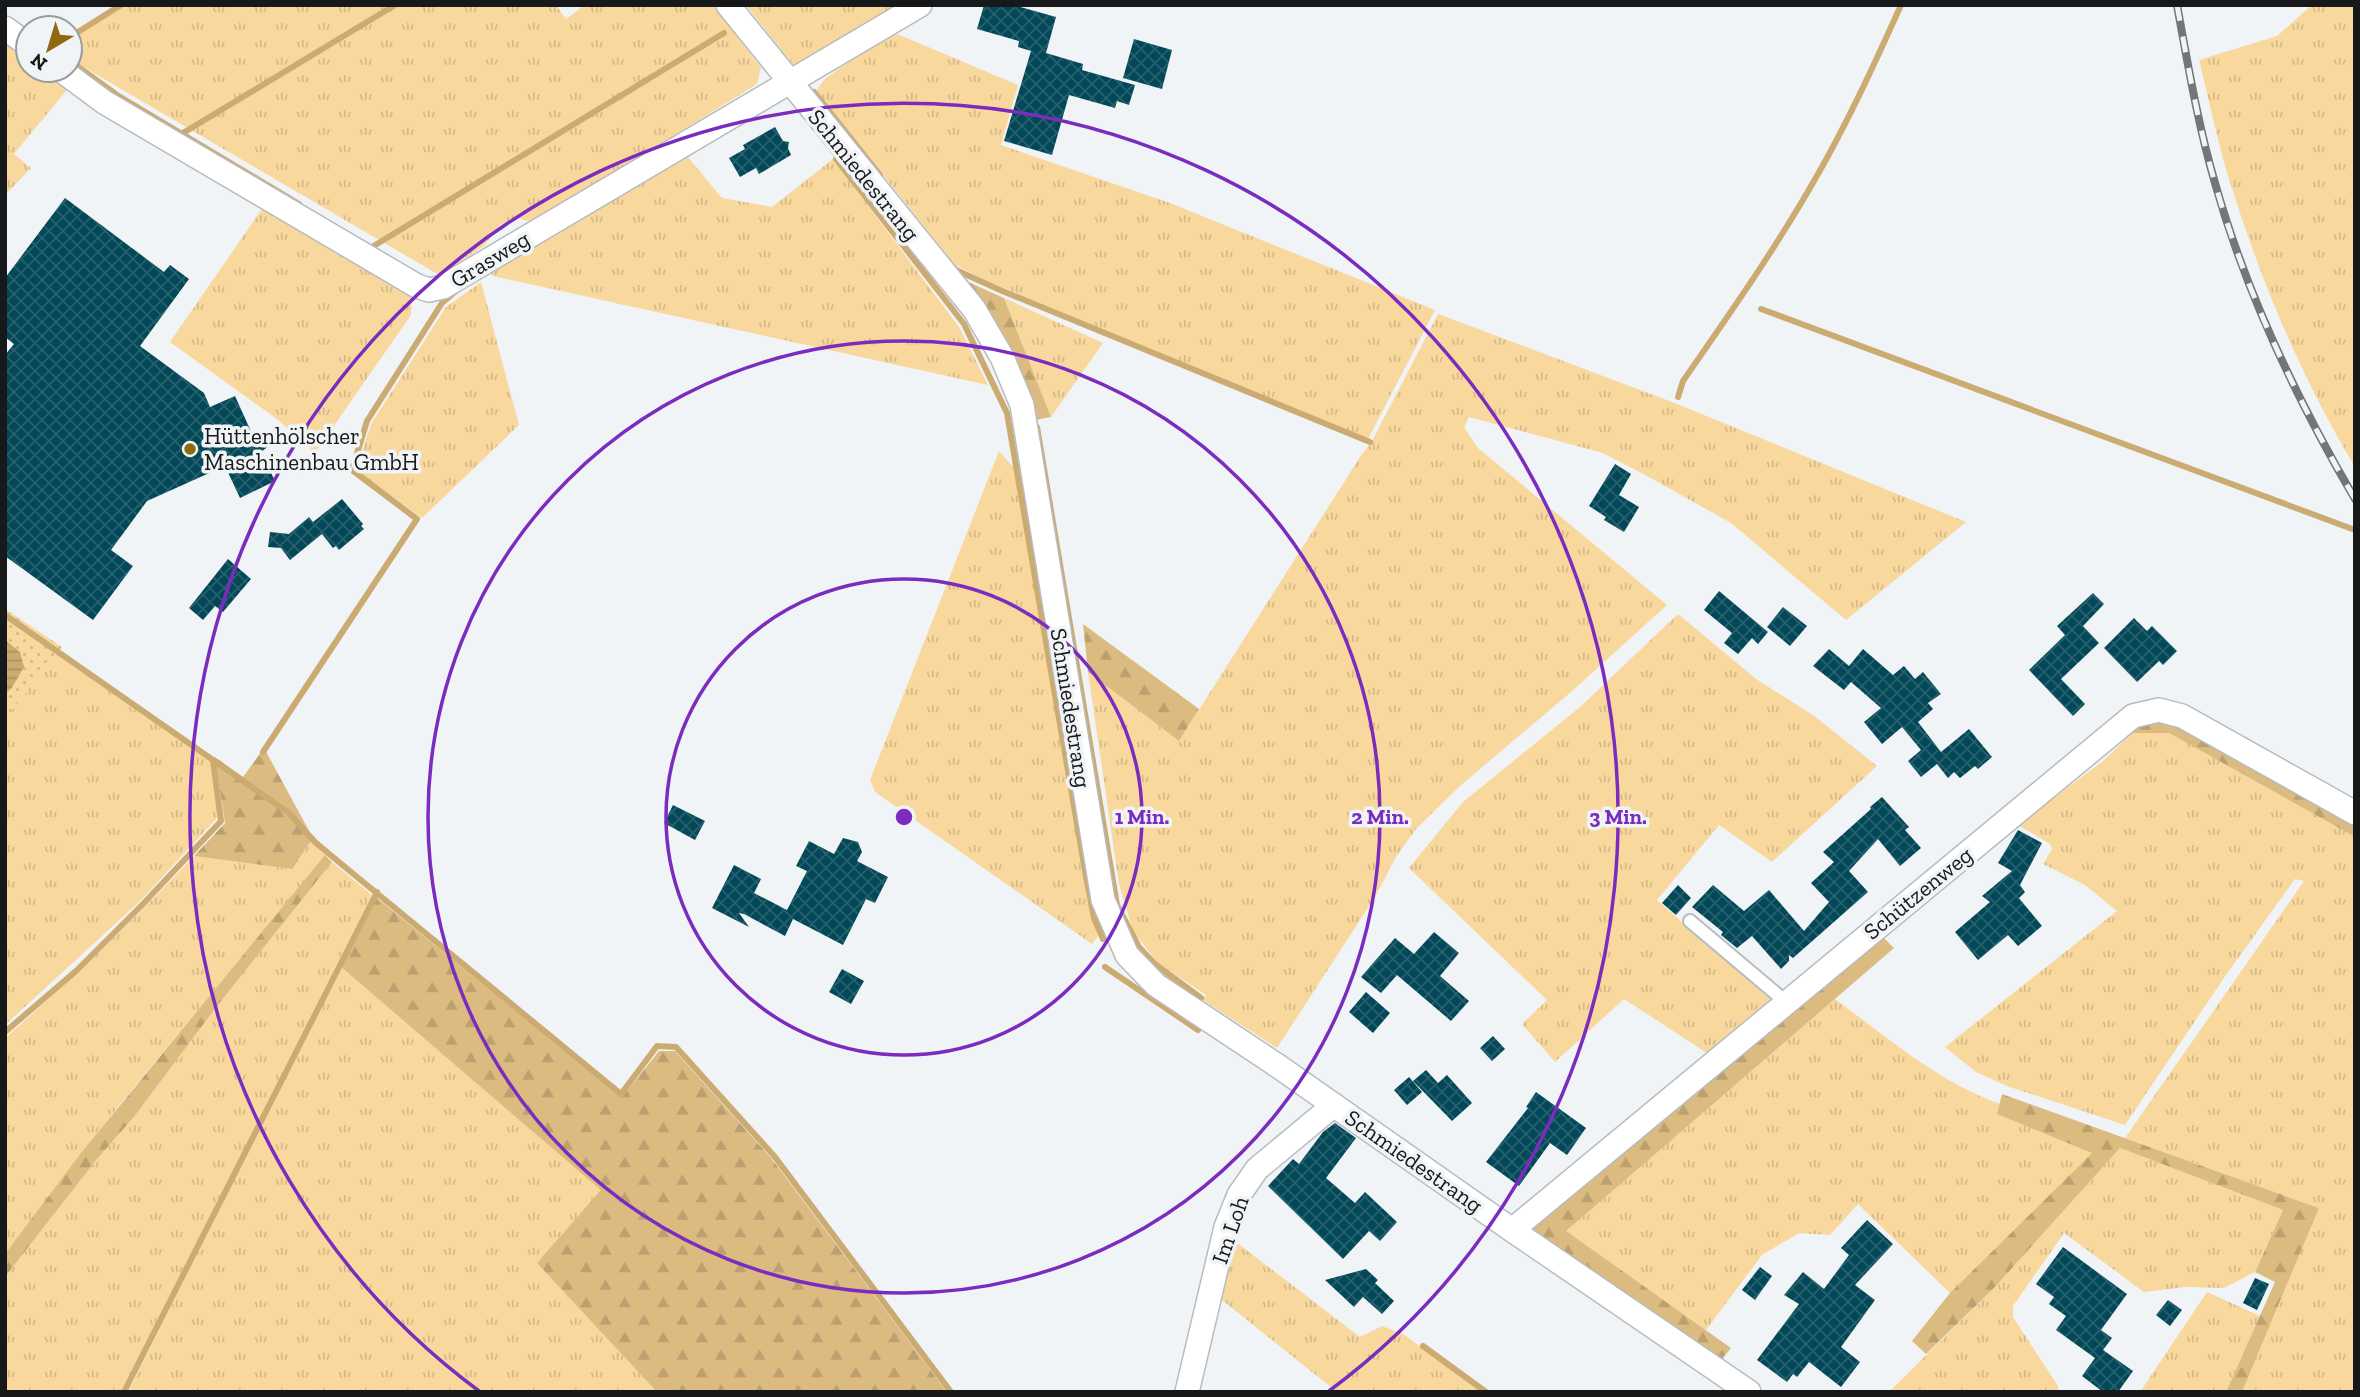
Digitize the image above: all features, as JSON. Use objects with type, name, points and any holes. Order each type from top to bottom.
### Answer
[{"type":"street","name":"Schmiedestrang","points":[[728,5],[974,309],[1002,357],[1022,405],[1103,900],[1127,955],[1156,985],[1749,1392]]},
{"type":"street","name":"Grasweg","points":[[79,84],[103,102],[417,286],[429,290],[443,287],[920,5]]},
{"type":"street","name":"Schützenweg","points":[[1513,1230],[2133,716],[2159,710],[2182,716],[2355,813]]},
{"type":"street","name":"Im Loh","points":[[1187,1392],[1226,1227],[1239,1195],[1257,1169],[1334,1105]]},
{"type":"lane","points":[[1690,921],[1786,1002]]},
{"type":"green space","points":[[119,5],[556,5],[566,19],[585,5],[713,5],[761,68],[757,84],[533,223],[516,217],[500,225],[484,246],[439,275],[84,67],[84,26]]},
{"type":"green space","points":[[746,5],[900,5],[795,67]]},
{"type":"green space","points":[[2312,5],[2355,5],[2355,467],[2300,363],[2254,254],[2229,179],[2199,60],[2277,36]]},
{"type":"green space","points":[[890,31],[1018,85],[1001,145],[1170,203],[1435,310],[1368,439],[992,283],[955,265],[816,91],[825,79]]},
{"type":"green space","points":[[5,36],[14,43],[14,84],[71,85],[14,154],[31,168],[5,195]]},
{"type":"green space","points":[[688,157],[722,198],[772,207],[833,159],[959,327],[988,385],[493,276],[490,271]]},
{"type":"green space","points":[[264,206],[412,292],[411,315],[315,453],[277,419],[170,342]]},
{"type":"green space","points":[[955,276],[1004,298],[1051,417],[1035,420]]},
{"type":"green space","points":[[481,282],[519,425],[422,518],[356,470],[371,424],[446,307]]},
{"type":"green space","points":[[1004,298],[1103,343],[1051,417]]},
{"type":"green space","points":[[1438,314],[1672,402],[1966,522],[1846,620],[1731,523],[1647,476],[1603,453],[1469,417],[1464,427],[1478,448],[1667,605],[1571,692],[1460,786],[1416,829],[1277,1048],[1203,1000],[1206,995],[1157,962],[1133,931],[1119,884],[1088,672],[1179,741],[1371,443]]},
{"type":"green space","points":[[999,451],[1015,469],[1082,871],[1098,936],[1092,944],[875,792],[870,780]]},
{"type":"green space","points":[[5,609],[62,647],[5,719]]},
{"type":"green space","points":[[1678,614],[1756,679],[1813,715],[1877,766],[1772,862],[1719,825],[1657,900],[1773,1002],[1707,1053],[1624,999],[1555,1062],[1522,1024],[1547,1000],[1409,868],[1463,802],[1580,707]]},
{"type":"green space","points":[[1083,624],[1199,709],[1179,741],[1088,672]]},
{"type":"green space","points":[[56,654],[211,762],[218,817],[139,902],[5,1025],[5,719]]},
{"type":"green space","points":[[2157,719],[2180,723],[2355,822],[2355,837],[2169,733],[2132,733],[2142,722]]},
{"type":"green space","points":[[2132,733],[2169,733],[2355,837],[2355,1392],[2242,1392],[2319,1208],[2125,1138],[2304,881],[2295,879],[2226,975],[2125,1125],[2007,1086],[1976,1072],[1945,1047],[2117,911],[2085,885],[2043,864],[2052,849],[2050,844],[2018,825],[2103,761]]},
{"type":"green space","points":[[264,748],[313,838],[292,869],[194,856],[225,823],[215,757],[243,777]]},
{"type":"green space","points":[[313,838],[330,851],[120,1104],[5,1254],[5,1038],[102,949],[194,856],[292,869]]},
{"type":"green space","points":[[325,855],[332,862],[214,1010],[134,1117],[97,1159],[5,1277],[5,1254],[81,1153]]},
{"type":"green space","points":[[332,862],[372,895],[121,1392],[5,1392],[5,1277],[97,1159],[134,1117],[214,1010]]},
{"type":"green space","points":[[377,898],[622,1097],[659,1051],[675,1051],[772,1159],[947,1392],[657,1392],[537,1263],[601,1190],[341,967]]},
{"type":"green space","points":[[1881,935],[1894,948],[1566,1231],[1731,1348],[1718,1364],[1524,1229]]},
{"type":"green space","points":[[341,967],[602,1190],[538,1263],[657,1392],[128,1392]]},
{"type":"green space","points":[[1835,999],[1934,1071],[1977,1095],[2000,1104],[1998,1114],[2093,1152],[1950,1293],[1858,1204],[1830,1235],[1799,1233],[1762,1255],[1706,1330],[1565,1231]]},
{"type":"green space","points":[[2002,1094],[2319,1208],[2242,1392],[2226,1392],[2275,1282],[2255,1272],[2283,1210],[2120,1148],[1995,1287],[1926,1354],[1912,1341],[1950,1293],[2092,1153],[1997,1114]]},
{"type":"green space","points":[[2120,1148],[2283,1210],[2255,1272],[2224,1288],[2186,1287],[2144,1292],[2064,1233],[2013,1306],[2013,1317],[2058,1386],[2059,1392],[1889,1392],[1995,1287]]},
{"type":"green space","points":[[1232,1239],[1360,1337],[1382,1326],[1403,1334],[1482,1392],[1337,1392],[1217,1296]]},
{"type":"green space","points":[[2207,1292],[2260,1316],[2226,1392],[2140,1392]]},
{"type":"shaded area","points":[[5,640],[20,652],[24,667],[11,689],[5,693]]},
{"type":"building","points":[[984,5],[1013,5],[1056,17],[1046,53],[1083,64],[1082,70],[1135,85],[1129,105],[1117,101],[1115,108],[1069,95],[1052,155],[1004,141],[1031,51],[1018,47],[1019,41],[977,29]]},
{"type":"building","points":[[1134,39],[1172,50],[1162,89],[1123,78]]},
{"type":"building","points":[[775,127],[783,141],[789,142],[791,155],[759,174],[756,168],[740,177],[729,158],[745,149],[743,145]]},
{"type":"building","points":[[65,198],[164,272],[170,265],[189,279],[140,346],[204,393],[210,407],[235,396],[254,438],[263,434],[269,446],[261,452],[275,481],[240,498],[225,466],[147,501],[111,550],[133,566],[93,620],[5,556],[5,355],[14,344],[5,337],[5,278]]},
{"type":"building","points":[[1615,464],[1631,474],[1619,495],[1639,507],[1624,532],[1604,520],[1606,517],[1589,506]]},
{"type":"building","points":[[342,499],[363,524],[361,526],[364,529],[339,550],[336,546],[333,548],[322,534],[290,560],[281,548],[268,547],[270,532],[289,534],[309,517],[313,522]]},
{"type":"building","points":[[228,559],[251,579],[223,612],[215,606],[203,620],[189,608]]},
{"type":"building","points":[[1719,591],[1768,632],[1758,644],[1752,638],[1738,654],[1724,643],[1732,633],[1704,610]]},
{"type":"building","points":[[2093,593],[2104,604],[2083,626],[2099,643],[2061,679],[2085,704],[2073,716],[2029,670],[2065,635],[2057,626]]},
{"type":"building","points":[[1783,607],[1807,626],[1790,646],[1767,627]]},
{"type":"building","points":[[2134,618],[2147,631],[2152,626],[2177,651],[2163,665],[2159,661],[2137,682],[2104,648]]},
{"type":"building","points":[[1829,649],[1849,666],[1863,649],[1893,675],[1904,666],[1915,679],[1923,672],[1941,694],[1928,703],[1933,709],[1918,722],[1941,752],[1969,729],[1992,757],[1978,769],[1975,766],[1960,778],[1954,772],[1948,778],[1937,764],[1921,777],[1908,761],[1921,750],[1902,727],[1882,744],[1864,722],[1881,708],[1851,682],[1844,690],[1813,666]]},
{"type":"building","points":[[1882,797],[1909,827],[1905,830],[1921,848],[1900,866],[1878,839],[1849,871],[1868,892],[1793,958],[1789,955],[1789,961],[1781,969],[1752,936],[1737,948],[1721,935],[1723,932],[1692,907],[1713,885],[1744,911],[1769,890],[1804,931],[1829,902],[1811,883],[1834,862],[1823,852]]},
{"type":"building","points":[[673,805],[705,821],[695,840],[664,823]]},
{"type":"building","points":[[2018,830],[2042,843],[2020,885],[2025,892],[2019,898],[2042,926],[2018,946],[2008,935],[1978,960],[1955,932],[1990,902],[1982,896],[2012,871],[1998,863]]},
{"type":"building","points":[[843,838],[858,842],[862,852],[857,861],[888,877],[875,903],[866,899],[843,945],[793,919],[785,936],[744,914],[739,913],[749,927],[712,908],[734,865],[761,879],[754,893],[787,910],[807,871],[796,866],[809,841],[834,854]]},
{"type":"building","points":[[1678,885],[1691,898],[1676,915],[1662,903]]},
{"type":"building","points":[[1434,932],[1459,953],[1440,976],[1469,1001],[1451,1021],[1397,975],[1381,993],[1361,977],[1395,938],[1414,954]]},
{"type":"building","points":[[842,969],[864,981],[851,1004],[829,992]]},
{"type":"building","points":[[1366,992],[1390,1013],[1373,1033],[1349,1012]]},
{"type":"building","points":[[1493,1036],[1505,1049],[1492,1061],[1480,1048]]},
{"type":"building","points":[[1426,1070],[1438,1083],[1447,1075],[1472,1103],[1452,1121],[1413,1081]]},
{"type":"building","points":[[1409,1077],[1422,1092],[1407,1105],[1394,1090]]},
{"type":"building","points":[[1536,1092],[1586,1128],[1567,1155],[1550,1143],[1519,1186],[1486,1162],[1528,1108],[1526,1107]]},
{"type":"building","points":[[1335,1123],[1356,1138],[1326,1178],[1355,1203],[1365,1192],[1397,1222],[1380,1241],[1369,1231],[1343,1259],[1268,1186],[1293,1159],[1299,1164],[1323,1132]]},
{"type":"building","points":[[1867,1220],[1893,1244],[1855,1285],[1875,1300],[1841,1347],[1860,1362],[1841,1387],[1809,1362],[1797,1377],[1793,1374],[1787,1382],[1757,1360],[1799,1304],[1784,1295],[1803,1272],[1824,1289],[1849,1255],[1841,1248]]},
{"type":"building","points":[[2063,1247],[2127,1294],[2101,1330],[2112,1338],[2103,1350],[2133,1371],[2118,1392],[2103,1392],[2082,1376],[2095,1358],[2056,1330],[2066,1316],[2049,1304],[2054,1297],[2036,1284]]},
{"type":"building","points":[[1760,1267],[1772,1276],[1755,1300],[1742,1290]]},
{"type":"building","points":[[1366,1269],[1378,1280],[1375,1283],[1394,1301],[1382,1314],[1363,1297],[1354,1307],[1325,1280]]},
{"type":"building","points":[[2255,1278],[2269,1284],[2257,1310],[2243,1303]]},
{"type":"building","points":[[2168,1300],[2182,1310],[2170,1326],[2156,1315]]},
{"type":"waterway","points":[[84,28],[121,5]]},
{"type":"waterway","points":[[183,133],[395,5]]},
{"type":"waterway","points":[[1678,397],[1683,381],[1767,258],[1814,181],[1849,116],[1901,5]]},
{"type":"waterway","points":[[372,247],[724,33]]},
{"type":"waterway","points":[[84,71],[117,95],[299,204]]},
{"type":"waterway","points":[[814,92],[880,175]]},
{"type":"waterway","points":[[836,159],[964,324],[1007,413],[1085,871],[1094,918],[1103,939]]},
{"type":"waterway","points":[[952,266],[1000,290],[1370,442]]},
{"type":"waterway","points":[[263,752],[417,519],[352,470],[367,421],[442,303],[456,291]]},
{"type":"waterway","points":[[1761,309],[2355,530]]},
{"type":"waterway","points":[[1037,427],[1117,905],[1139,947],[1155,964],[1201,998]]},
{"type":"waterway","points":[[5,615],[213,760],[221,821],[76,971],[5,1032]]},
{"type":"waterway","points":[[213,760],[289,813],[315,842],[621,1094],[657,1046],[676,1047],[775,1157],[951,1392]]},
{"type":"waterway","points":[[124,1392],[377,892]]},
{"type":"waterway","points":[[1105,967],[1198,1030]]},
{"type":"waterway","points":[[1423,1346],[1486,1392]]},
{"type":"railway","points":[[2177,5],[2203,139],[2242,265],[2293,385],[2355,499]]},
{"type":"place","name":"Hüttenhölscher Maschinenbau GmbH","points":[[190,449]]}]
